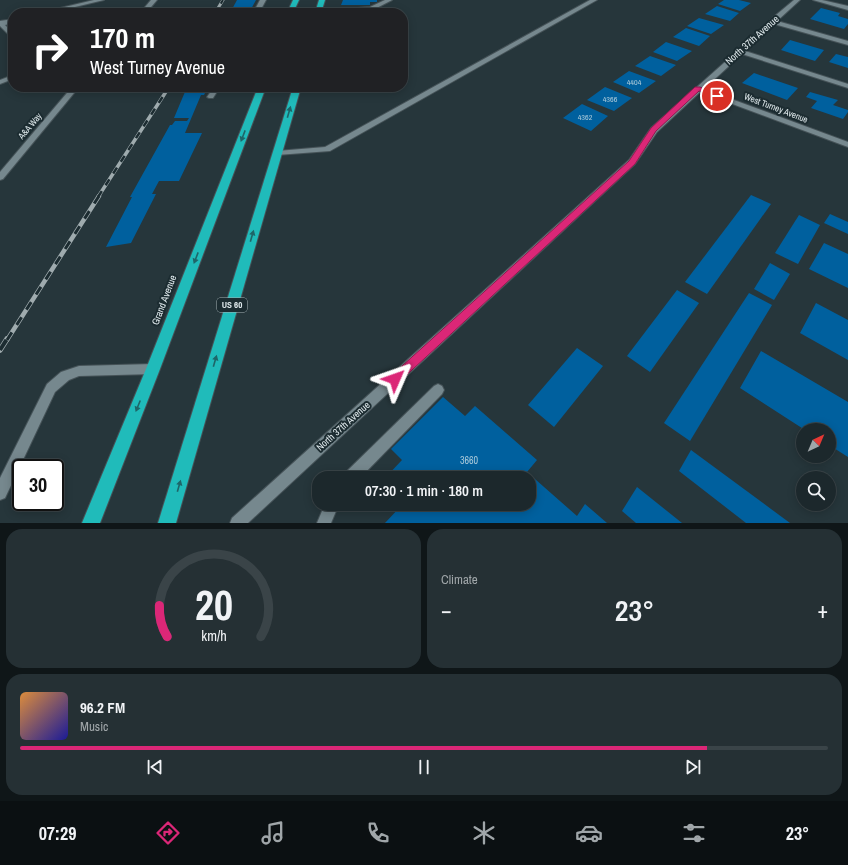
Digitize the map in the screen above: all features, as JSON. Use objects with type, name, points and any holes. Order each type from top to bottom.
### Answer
[{"type":"highway","name":"Grand Avenue","points":[[91,523],[153,370],[260,92]]},
{"type":"highway","name":"US 60","points":[[168,523],[295,92]]},
{"type":"street","points":[[65,8],[101,0]]},
{"type":"street","points":[[147,8],[154,0]]},
{"type":"street","points":[[375,8],[389,0]]},
{"type":"street","points":[[277,153],[327,149],[594,0]]},
{"type":"street","name":"North 37th Avenue","points":[[237,523],[632,162],[654,130],[772,21],[797,0]]},
{"type":"street","points":[[816,0],[848,8]]},
{"type":"street","points":[[772,21],[848,43]]},
{"type":"street","points":[[740,51],[848,86]]},
{"type":"street","name":"West Turney Avenue","points":[[698,89],[848,145]]},
{"type":"street","name":"A&A Way","points":[[0,177],[72,92]]},
{"type":"street","points":[[211,97],[214,92]]},
{"type":"street","points":[[0,493],[51,388],[65,376],[79,371],[153,370]]},
{"type":"street","points":[[357,471],[438,390]]},
{"type":"street","points":[[324,523],[329,511]]},
{"type":"building","points":[[237,0],[256,0],[252,8],[233,8]]},
{"type":"building","points":[[343,0],[377,0],[377,2],[370,2],[370,5],[341,5]]},
{"type":"building","points":[[724,0],[739,0],[751,3],[740,11],[718,4]]},
{"type":"building","points":[[717,6],[739,13],[730,21],[705,14]]},
{"type":"building","points":[[821,8],[840,13],[838,16],[848,19],[848,24],[844,29],[810,19]]},
{"type":"building","points":[[699,18],[724,25],[711,34],[687,26]]},
{"type":"building","points":[[686,28],[710,36],[699,46],[673,37]]},
{"type":"building","points":[[790,40],[824,50],[815,61],[781,50]]},
{"type":"building","points":[[666,42],[692,51],[677,61],[653,52]]},
{"type":"building","points":[[836,54],[848,57],[848,68],[829,62]]},
{"type":"building","points":[[650,56],[676,65],[661,76],[635,66]]},
{"type":"building","points":[[629,71],[656,81],[639,93],[613,82]]},
{"type":"building","points":[[754,73],[798,88],[787,100],[742,83]]},
{"type":"building","points":[[605,87],[632,98],[614,111],[587,100]]},
{"type":"building","points":[[185,92],[206,92],[204,95],[201,95],[185,133],[202,133],[179,181],[159,181],[152,194],[156,194],[131,243],[106,247],[132,197],[130,197],[170,125],[172,125],[175,121],[187,121],[189,118],[174,118]]},
{"type":"building","points":[[810,92],[838,100],[833,105],[848,110],[848,112],[843,119],[811,108],[817,101],[806,97]]},
{"type":"building","points":[[582,104],[608,116],[591,131],[563,118]]},
{"type":"building","points":[[751,195],[771,204],[707,294],[685,282]]},
{"type":"building","points":[[830,214],[848,222],[848,234],[824,223]]},
{"type":"building","points":[[799,215],[820,225],[798,264],[775,253]]},
{"type":"building","points":[[824,243],[848,254],[848,288],[809,269]]},
{"type":"building","points":[[770,263],[790,274],[774,300],[754,289]]},
{"type":"building","points":[[677,290],[699,303],[650,372],[627,356]]},
{"type":"building","points":[[749,293],[772,305],[690,441],[664,423]]},
{"type":"building","points":[[816,303],[848,320],[848,360],[800,333]]},
{"type":"building","points":[[577,348],[603,366],[554,427],[528,405]]},
{"type":"building","points":[[761,351],[848,402],[848,457],[836,449],[836,423],[796,424],[740,388]]},
{"type":"building","points":[[443,397],[465,416],[475,406],[537,460],[528,471],[392,471],[402,460],[391,449]]},
{"type":"building","points":[[691,450],[790,523],[746,523],[679,471]]},
{"type":"building","points":[[536,480],[577,516],[585,504],[607,523],[385,523],[396,511],[536,511]]},
{"type":"building","points":[[637,487],[682,523],[636,523],[622,511]]},
{"type":"railway","points":[[218,8],[223,0]]},
{"type":"railway","points":[[98,197],[166,92]]},
{"type":"railway","points":[[7,340],[99,196]]},
{"type":"railway","points":[[0,350],[7,339]]},
{"type":"route","points":[[395,379],[632,162],[654,130],[698,89],[717,96]]}]
